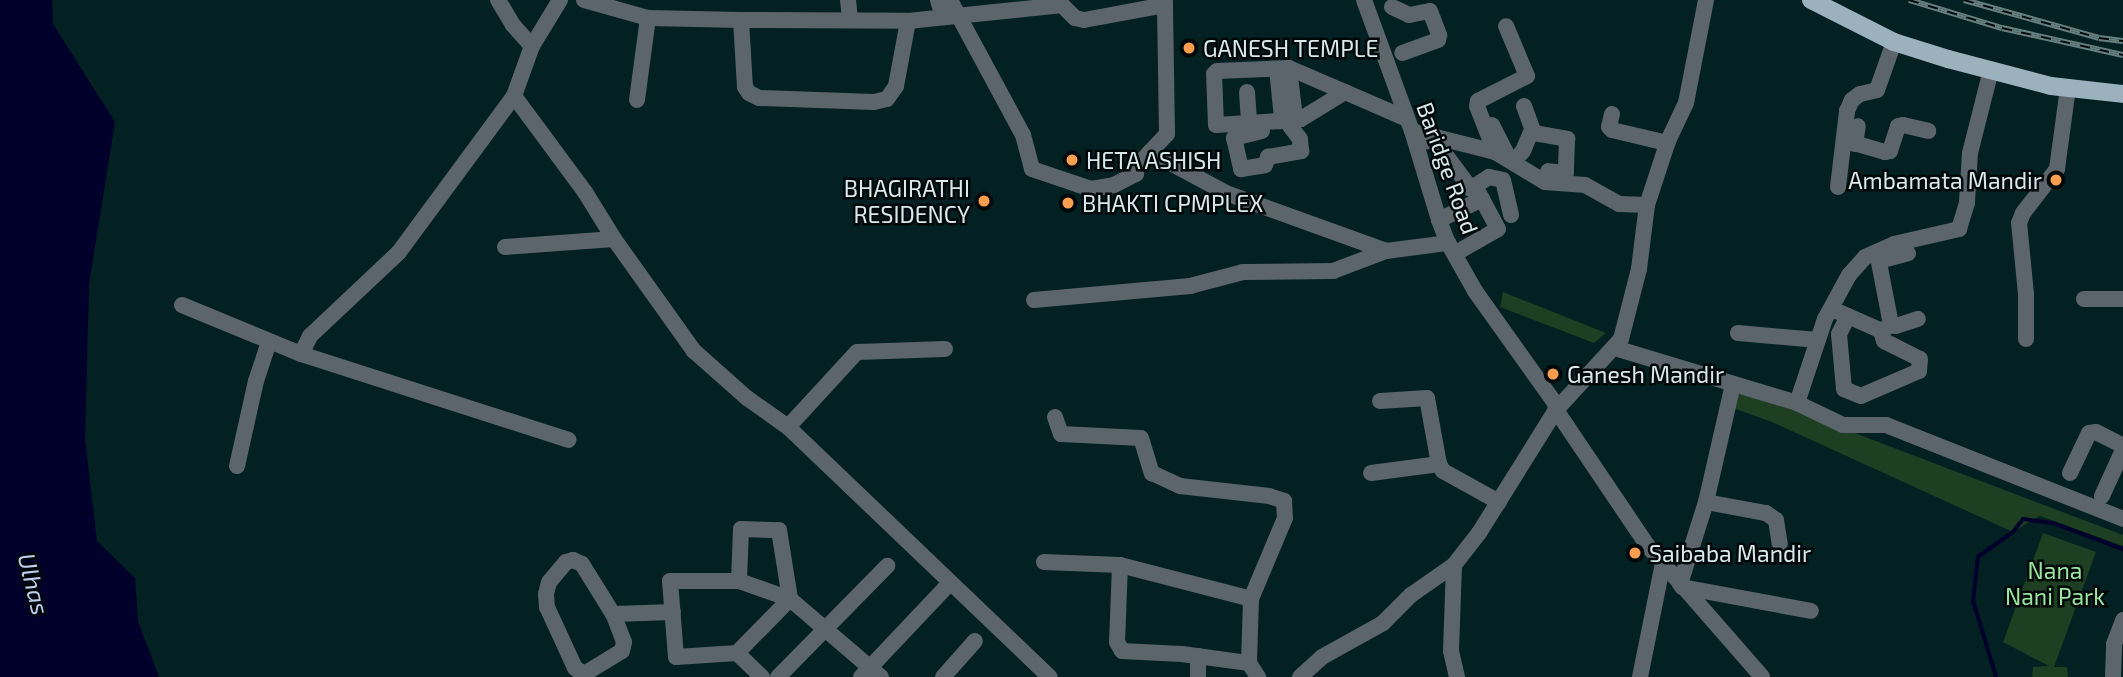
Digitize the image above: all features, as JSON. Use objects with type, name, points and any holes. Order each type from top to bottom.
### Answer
[{"type":"main road","points":[[1811,0],[1894,42],[1991,70],[2068,88],[2123,94]]},
{"type":"street","points":[[498,0],[513,25],[532,46]]},
{"type":"street","points":[[301,354],[310,336],[399,252],[514,96],[532,46],[560,0]]},
{"type":"street","points":[[584,0],[648,18],[741,20],[881,11]]},
{"type":"street","points":[[849,11],[908,21],[951,17],[1062,5],[1075,18],[1084,20],[1165,2],[1167,134],[1136,167],[1136,174],[1114,185],[1091,189],[1032,169],[1023,135],[951,17],[938,0]]},
{"type":"street","points":[[950,0],[951,17]]},
{"type":"street","name":"Baridge Road","points":[[1364,0],[1440,220],[1475,291],[1555,403],[1556,410],[1647,545],[1762,677]]},
{"type":"street","points":[[1300,677],[1322,657],[1383,623],[1411,595],[1454,565],[1499,502],[1556,410],[1622,340],[1639,269],[1659,136],[1686,103],[1706,0]]},
{"type":"street","points":[[1371,18],[1395,4],[1409,15],[1430,11],[1439,35],[1438,40],[1402,53]]},
{"type":"street","points":[[637,100],[648,18]]},
{"type":"street","points":[[741,20],[745,87],[749,93],[759,98],[874,102],[887,99],[896,86],[908,21]]},
{"type":"street","points":[[1505,155],[1477,106],[1478,101],[1528,76],[1506,26]]},
{"type":"street","points":[[1387,64],[1452,39]]},
{"type":"street","points":[[1838,187],[1849,142],[1852,100],[1877,90],[1894,42]]},
{"type":"street","points":[[1283,69],[1292,122],[1301,120],[1345,92]]},
{"type":"street","points":[[1034,300],[1190,286],[1243,272],[1333,271],[1386,251],[1452,248],[1498,229],[1478,194],[1471,189],[1436,142],[1345,92],[1283,69],[1217,71],[1214,74],[1216,125],[1280,121],[1283,69]]},
{"type":"street","points":[[1848,316],[1839,334],[1841,385],[1853,395],[1870,393],[1885,383],[1919,371],[1922,365],[1920,359],[1884,341],[1886,328],[1877,264],[1894,244],[1959,229],[1967,202],[1970,153],[1991,70]]},
{"type":"street","points":[[2026,340],[2026,294],[2019,223],[2022,213],[2057,169],[2068,88]]},
{"type":"street","points":[[1247,92],[1249,123]]},
{"type":"street","points":[[514,96],[585,192],[614,239],[694,351],[747,398],[788,427],[1050,677]]},
{"type":"street","points":[[1505,155],[1523,151],[1532,130],[1524,106]]},
{"type":"street","points":[[1612,114],[1609,127],[1612,130],[1659,136]]},
{"type":"street","points":[[1492,125],[1505,155]]},
{"type":"street","points":[[1849,142],[1885,152],[1890,150],[1898,127],[1903,125],[1928,131]]},
{"type":"street","points":[[1849,142],[1858,127]]},
{"type":"street","points":[[1411,130],[1505,155],[1545,181],[1562,178],[1585,185],[1619,204],[1647,205]]},
{"type":"street","points":[[1532,130],[1567,139],[1566,173],[1562,178]]},
{"type":"street","points":[[1150,152],[1226,193],[1386,251]]},
{"type":"street","points":[[1440,220],[1478,194],[1483,178],[1503,180],[1511,215]]},
{"type":"street","points":[[505,247],[614,239]]},
{"type":"street","points":[[1797,403],[1818,340],[1849,275],[1865,257],[1877,264],[1908,253]]},
{"type":"street","points":[[2084,299],[2123,299]]},
{"type":"street","points":[[182,305],[301,354],[569,440]]},
{"type":"street","points":[[1832,309],[1886,328],[1919,319]]},
{"type":"street","points":[[1738,333],[1818,340]]},
{"type":"street","points":[[237,466],[256,380],[269,342]]},
{"type":"street","points":[[1615,348],[1797,403],[1843,425],[1886,425],[2123,519]]},
{"type":"street","points":[[788,427],[857,352],[945,349]]},
{"type":"street","points":[[1733,384],[1706,502],[1681,585],[1811,611]]},
{"type":"street","points":[[1380,401],[1427,398],[1438,464],[1448,474],[1499,502]]},
{"type":"street","points":[[1055,417],[1061,434],[1141,438],[1152,473],[1180,486],[1269,496],[1284,502],[1285,518],[1251,599],[1249,663],[1258,677]]},
{"type":"street","points":[[2070,473],[2089,433],[2096,432],[2123,448],[2102,496]]},
{"type":"street","points":[[1371,473],[1438,464]]},
{"type":"street","points":[[1706,502],[1766,513],[1776,520],[1780,544]]},
{"type":"street","points":[[739,581],[741,529],[779,530],[790,599]]},
{"type":"street","points":[[573,560],[582,564],[612,614],[624,642],[622,651],[584,674],[575,668],[547,607],[546,594],[550,582],[566,562],[573,560]]},
{"type":"street","points":[[1044,562],[1120,565],[1251,599]]},
{"type":"street","points":[[1640,677],[1663,563]]},
{"type":"street","points":[[1120,565],[1118,648],[1131,654],[1198,656],[1249,663]]},
{"type":"street","points":[[1454,565],[1451,651],[1457,677]]},
{"type":"street","points":[[778,677],[887,566]]},
{"type":"street","points":[[790,599],[737,653],[676,657],[670,582],[739,581],[790,599],[826,629],[871,674],[950,583]]},
{"type":"street","points":[[612,614],[673,612]]},
{"type":"street","points":[[2113,677],[2123,620]]},
{"type":"street","points":[[952,674],[975,641]]},
{"type":"street","points":[[737,653],[762,677]]},
{"type":"street","points":[[1198,656],[1198,677]]},
{"type":"green space","points":[[1503,292],[1606,333],[1594,343],[1500,307]]},
{"type":"green space","points":[[1739,389],[2123,535],[2123,546],[2040,516],[2013,532],[1772,422],[1733,408]]},
{"type":"green space","name":"Nana Nani Park","points":[[2043,533],[2096,552],[2054,667],[2067,667],[2068,677],[2032,677],[2033,667],[2049,666],[2003,642]]},
{"type":"water","name":"Ulhas","points":[[0,0],[52,0],[53,24],[115,122],[89,284],[85,439],[97,541],[135,578],[138,621],[159,677],[0,677]]},
{"type":"waterway","points":[[1996,677],[1973,601],[1978,557],[2013,532],[2023,519],[2053,523],[2123,549]]},
{"type":"railway","points":[[1909,0],[2002,28],[2123,55]]},
{"type":"railway","points":[[1964,0],[2099,38],[2123,41]]},
{"type":"place","name":"GANESH TEMPLE","points":[[1189,48]]},
{"type":"place","name":"HETA ASHISH","points":[[1072,160]]},
{"type":"place","name":"Ambamata Mandir","points":[[2056,180]]},
{"type":"place","name":"BHAGIRATHI RESIDENCY","points":[[984,201]]},
{"type":"place","name":"BHAKTI CPMPLEX","points":[[1068,203]]},
{"type":"place","name":"Ganesh Mandir","points":[[1553,374]]},
{"type":"place","name":"Saibaba Mandir","points":[[1635,553]]}]
